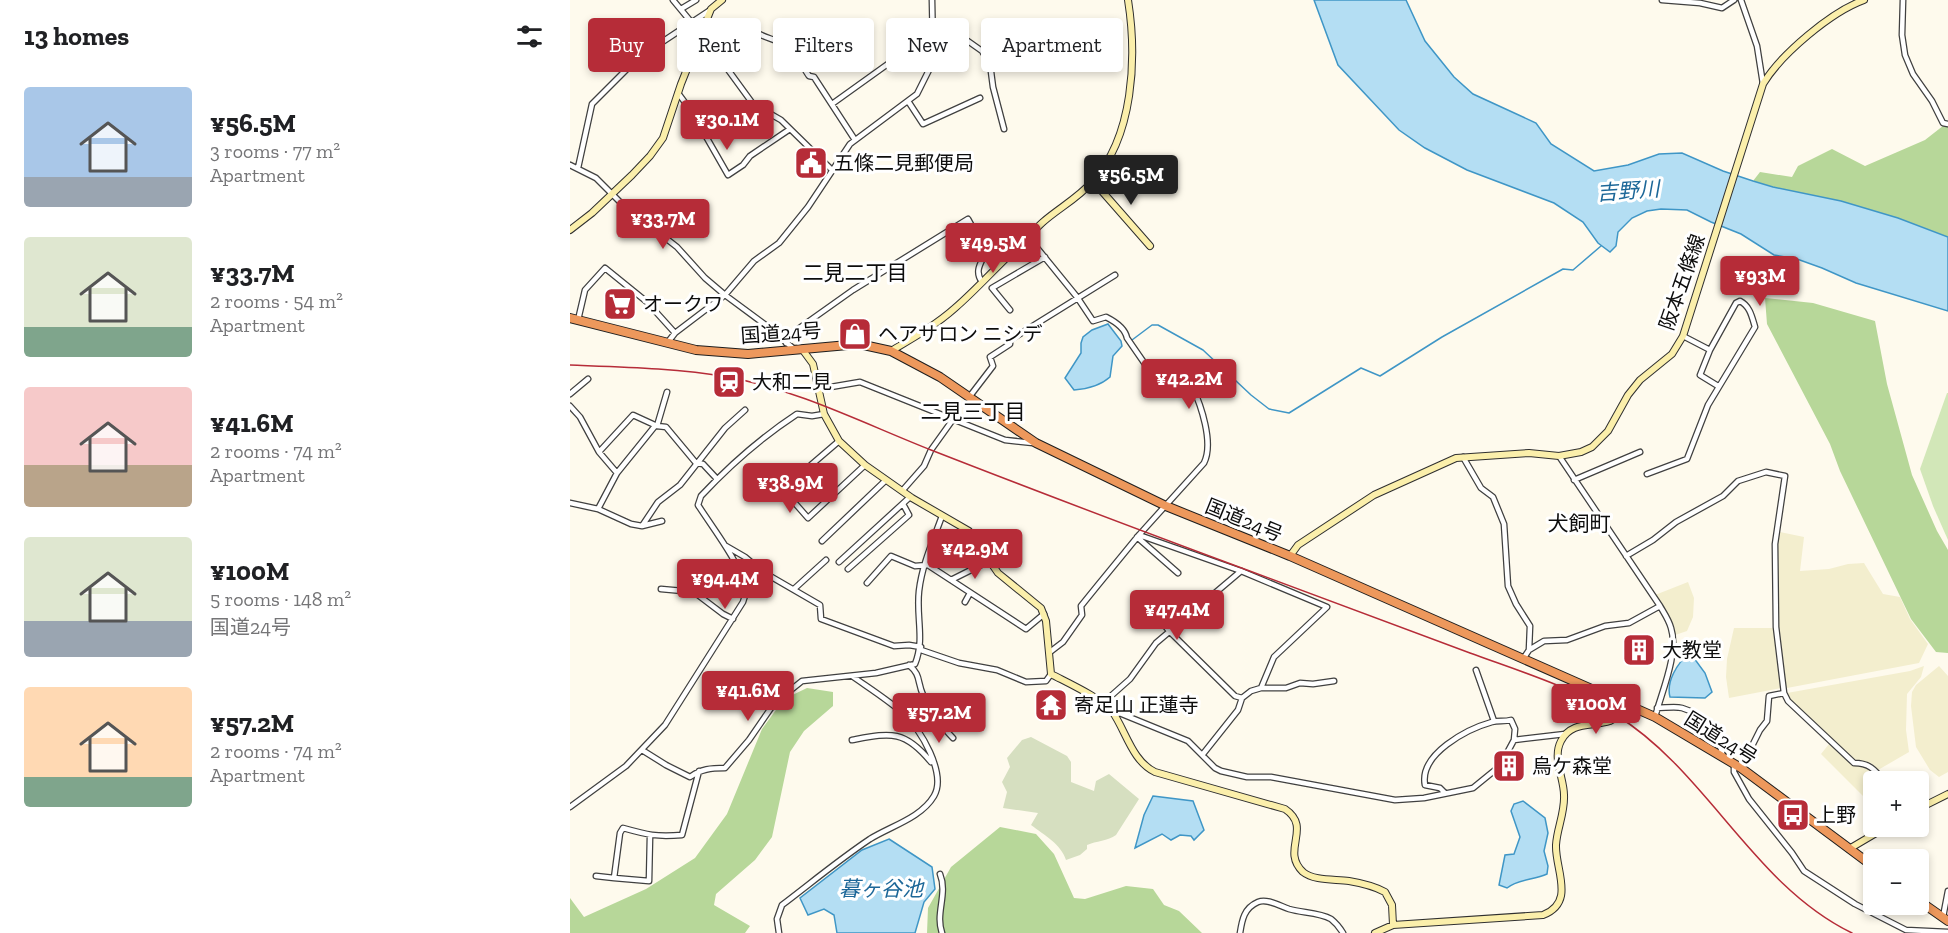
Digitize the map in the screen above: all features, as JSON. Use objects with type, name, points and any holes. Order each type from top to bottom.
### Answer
[{"type":"highway","name":"国道24号","points":[[574,319],[696,350],[748,354],[859,344],[891,351],[970,396],[1036,443],[1166,506],[1290,556],[1655,717],[1737,766],[1863,859]]},
{"type":"highway","points":[[1929,908],[1945,919]]},
{"type":"main road","points":[[708,18],[711,9],[721,0]]},
{"type":"main road","points":[[891,351],[954,309],[1043,222],[1078,197],[1093,182],[1110,155],[1127,108],[1133,46],[1128,0]]},
{"type":"main road","name":"阪本五條線","points":[[1290,556],[1298,545],[1374,495],[1456,458],[1529,453],[1559,456],[1581,452],[1592,447],[1608,430],[1628,395],[1640,380],[1672,354],[1683,336],[1763,84],[1775,68],[1818,27],[1864,0]]},
{"type":"main road","points":[[570,230],[632,176],[650,156],[663,138],[687,72]]},
{"type":"main road","points":[[1093,182],[1150,246]]},
{"type":"main road","points":[[798,349],[813,364],[824,414],[839,441],[866,465],[910,497],[969,531],[998,573],[1037,604],[1044,614],[1051,674],[1112,710],[1122,731],[1147,768],[1285,808],[1292,813],[1297,822],[1294,853],[1302,871],[1313,877],[1352,881],[1384,892],[1391,900],[1393,925]]},
{"type":"main road","points":[[1374,933],[1393,925],[1543,915],[1552,909],[1559,901],[1562,885],[1556,854],[1564,798],[1558,753],[1559,744],[1565,734],[1582,725],[1611,720],[1627,706]]},
{"type":"main road","points":[[1929,804],[1948,794]]},
{"type":"main road","points":[[1849,849],[1869,837]]},
{"type":"street","points":[[673,0],[688,18]]},
{"type":"street","points":[[681,9],[696,0]]},
{"type":"street","points":[[932,0],[933,18]]},
{"type":"street","points":[[1662,0],[1700,3],[1722,8],[1734,0]]},
{"type":"street","points":[[1741,0],[1757,46],[1763,84]]},
{"type":"street","points":[[1903,0],[1902,35],[1905,55],[1913,74],[1932,101],[1943,123],[1948,124]]},
{"type":"street","points":[[699,18],[711,9]]},
{"type":"street","points":[[578,168],[592,104],[638,58],[677,33]]},
{"type":"street","points":[[969,42],[982,51],[990,64],[993,87],[1004,129]]},
{"type":"street","points":[[832,104],[886,66]]},
{"type":"street","points":[[729,72],[753,104],[773,115],[790,129],[831,169]]},
{"type":"street","points":[[806,72],[809,76],[814,76],[855,140]]},
{"type":"street","points":[[667,343],[675,333],[724,295],[745,269],[779,243],[792,228],[843,151],[917,94],[928,72]]},
{"type":"street","points":[[678,93],[692,112],[728,175],[743,165],[750,156],[790,129]]},
{"type":"street","points":[[908,101],[922,124],[980,98]]},
{"type":"street","points":[[570,165],[596,178],[677,247],[724,295],[767,326],[786,343],[798,349]]},
{"type":"street","points":[[786,343],[798,329],[853,290],[968,219],[986,252],[977,271],[982,282]]},
{"type":"street","points":[[1029,238],[1077,297],[1093,321],[1106,317],[1126,332],[1127,338],[1165,393],[1192,386],[1205,424],[1206,458],[1197,472],[1138,536],[1081,606],[1082,615],[1063,642],[1050,652]]},
{"type":"street","points":[[1010,310],[992,288],[1045,256]]},
{"type":"street","points":[[574,319],[585,290],[605,268],[647,302],[675,333]]},
{"type":"street","points":[[970,396],[993,366],[990,357],[1010,344],[1010,340],[1115,275]]},
{"type":"street","points":[[1647,474],[1687,459],[1700,422],[1718,386],[1755,327],[1745,304],[1740,301],[1736,303],[1710,350],[1700,375],[1718,386]]},
{"type":"street","points":[[1683,336],[1710,350]]},
{"type":"street","points":[[570,394],[588,379]]},
{"type":"street","points":[[819,389],[860,382],[1005,440],[1036,443]]},
{"type":"street","points":[[598,509],[617,473],[656,426],[667,392]]},
{"type":"street","points":[[570,406],[580,417],[599,452],[617,473]]},
{"type":"street","points":[[642,526],[658,502],[680,485],[725,428],[745,410]]},
{"type":"street","points":[[570,807],[626,766],[665,725],[743,602],[746,591],[736,566],[698,505],[701,496],[744,454],[775,428],[797,414],[812,416],[824,414]]},
{"type":"street","points":[[599,452],[633,415],[656,426],[666,427],[696,463],[703,464],[717,479]]},
{"type":"street","points":[[902,491],[924,466],[931,450],[954,418]]},
{"type":"street","points":[[839,441],[811,465],[809,471],[786,493],[808,518],[866,465]]},
{"type":"street","points":[[1574,480],[1640,452]]},
{"type":"street","points":[[1559,456],[1660,606],[1671,626],[1672,655],[1655,717]]},
{"type":"street","points":[[1463,457],[1480,488],[1493,497],[1499,507],[1504,524],[1508,586],[1530,626],[1529,650]]},
{"type":"street","points":[[1626,556],[1653,540],[1676,522],[1722,496],[1738,481],[1766,472],[1785,476],[1775,544],[1776,627],[1784,693],[1788,701],[1854,763],[1864,763],[1875,771]]},
{"type":"street","points":[[822,541],[886,480]]},
{"type":"street","points":[[839,562],[910,497]]},
{"type":"street","points":[[570,503],[598,509],[631,524],[642,526],[662,521]]},
{"type":"street","points":[[848,569],[909,515],[903,504]]},
{"type":"street","points":[[642,750],[690,777],[710,768],[725,768],[749,740],[771,708],[782,696],[802,681],[876,673],[915,664],[921,648],[918,604],[924,565],[942,516]]},
{"type":"street","points":[[1138,536],[1241,571],[1327,607],[1274,657],[1261,688]]},
{"type":"street","points":[[1138,536],[1178,573]]},
{"type":"street","points":[[723,545],[820,605],[821,619],[894,646],[909,645],[921,648],[959,663],[997,670],[1026,682],[1046,681],[1051,674]]},
{"type":"street","points":[[963,557],[979,546]]},
{"type":"street","points":[[867,584],[891,556],[915,566],[928,565],[1026,629],[1044,614]]},
{"type":"street","points":[[794,589],[826,560]]},
{"type":"street","points":[[951,580],[989,561]]},
{"type":"street","points":[[1103,703],[1130,678],[1156,643],[1241,571]]},
{"type":"street","points":[[661,589],[694,592],[733,619]]},
{"type":"street","points":[[965,602],[970,593]]},
{"type":"street","points":[[1523,659],[1529,650],[1544,641],[1567,640],[1605,627],[1629,623],[1660,606]]},
{"type":"street","points":[[1152,610],[1170,632],[1235,696],[1242,698]]},
{"type":"street","points":[[909,665],[917,672],[923,696],[942,727],[953,738]]},
{"type":"street","points":[[1476,670],[1494,721]]},
{"type":"street","points":[[779,933],[777,919],[782,905],[867,841],[906,820],[927,805],[936,794],[935,766],[915,726],[904,713],[852,676]]},
{"type":"street","points":[[1203,754],[1238,710],[1242,698],[1251,691],[1261,688],[1286,688],[1300,683],[1334,681]]},
{"type":"street","points":[[1784,693],[1769,696],[1767,721],[1734,772],[1749,799],[1804,871],[1855,904],[1906,930],[1948,932]]},
{"type":"street","points":[[1658,708],[1681,708],[1705,720],[1718,739],[1723,757]]},
{"type":"street","points":[[1112,710],[1171,732],[1188,741],[1215,768],[1221,771],[1246,777],[1271,777],[1395,800],[1445,794],[1473,788],[1482,782],[1504,761],[1514,740],[1515,729],[1511,720],[1494,721],[1459,737],[1445,746],[1428,763],[1425,768],[1425,785],[1440,788],[1445,794]]},
{"type":"street","points":[[1514,740],[1565,734]]},
{"type":"street","points":[[852,740],[892,735],[919,747],[935,766]]},
{"type":"street","points":[[614,878],[620,832],[623,828],[650,836],[682,835],[699,771]]},
{"type":"street","points":[[596,876],[649,880],[650,836]]},
{"type":"street","points":[[940,874],[944,883],[938,921],[942,933]]},
{"type":"street","points":[[1945,919],[1948,891]]},
{"type":"street","points":[[1240,933],[1242,917],[1259,901],[1268,901],[1291,910],[1327,917],[1337,924],[1343,933]]},
{"type":"shaded area","points":[[1780,532],[1804,537],[1800,571],[1864,563],[1883,594],[1900,597],[1910,619],[1928,644],[1919,663],[1787,688],[1778,627],[1777,543]]},
{"type":"shaded area","points":[[1688,582],[1694,598],[1693,617],[1687,631],[1675,635],[1670,618],[1655,595]]},
{"type":"shaded area","points":[[1734,628],[1774,628],[1781,688],[1729,698],[1726,677],[1727,659]]},
{"type":"shaded area","points":[[1924,666],[1921,677],[1907,694],[1906,730],[1909,752],[1878,770],[1871,763],[1852,759],[1787,696],[1787,693],[1910,671]]},
{"type":"shaded area","points":[[1939,666],[1948,676],[1948,772],[1939,777],[1930,770],[1916,747],[1911,706],[1912,692],[1916,685]]},
{"type":"shaded area","points":[[1829,744],[1854,766],[1869,767],[1873,771],[1863,771],[1863,796],[1821,754]]},
{"type":"green space","points":[[1948,122],[1948,237],[1898,218],[1841,201],[1753,181],[1760,172],[1792,177],[1798,166],[1832,149],[1865,166],[1925,140]]},
{"type":"green space","points":[[1765,298],[1813,303],[1875,321],[1887,384],[1912,475],[1948,550],[1948,653],[1936,652],[1911,619],[1840,471],[1830,444],[1767,324]]},
{"type":"green space","points":[[1948,393],[1948,540],[1920,469]]},
{"type":"green space","points":[[807,688],[833,692],[833,706],[804,731],[790,752],[772,837],[755,860],[716,894],[714,905],[750,926],[745,933],[570,933],[570,898],[584,917],[646,889],[695,858],[727,814],[762,729],[784,699]]},
{"type":"green space","points":[[1031,737],[1067,756],[1071,762],[1071,782],[1094,791],[1096,781],[1109,774],[1139,799],[1116,835],[1087,845],[1087,849],[1080,855],[1066,860],[1056,845],[1031,825],[1038,813],[1003,808],[1007,792],[1002,782],[1010,767],[1007,758],[1022,740]]},
{"type":"green space","points":[[1000,827],[1036,834],[1054,854],[1074,898],[1085,899],[1126,886],[1153,889],[1164,905],[1179,911],[1202,933],[927,933],[928,908],[951,867]]},
{"type":"water","name":"吉野川","points":[[1314,0],[1406,0],[1425,41],[1454,77],[1473,94],[1536,123],[1551,144],[1594,171],[1628,165],[1659,154],[1682,153],[1753,181],[1841,201],[1898,218],[1948,237],[1948,311],[1856,283],[1797,259],[1774,255],[1741,234],[1687,210],[1647,211],[1632,218],[1618,232],[1616,246],[1610,252],[1598,243],[1583,222],[1554,203],[1467,170],[1425,148],[1399,130],[1338,65]]},
{"type":"water","points":[[1108,324],[1121,341],[1122,346],[1113,356],[1110,377],[1094,386],[1074,390],[1065,378],[1081,353],[1083,337],[1092,330]]},
{"type":"water","points":[[1689,654],[1705,673],[1712,692],[1705,698],[1670,697],[1671,679],[1680,662]]},
{"type":"water","points":[[1153,796],[1193,801],[1204,830],[1194,840],[1191,836],[1180,835],[1171,840],[1162,834],[1135,848],[1144,815]]},
{"type":"water","points":[[1523,801],[1545,818],[1548,833],[1544,851],[1548,866],[1547,874],[1507,888],[1499,885],[1505,855],[1514,854],[1520,837],[1511,811],[1514,804]]},
{"type":"water","name":"暮ヶ谷池","points":[[889,839],[932,867],[935,889],[924,902],[915,933],[837,933],[834,915],[824,909],[808,915],[800,898],[862,850]]},
{"type":"waterway","points":[[1132,340],[1152,325],[1158,325],[1203,350],[1269,409],[1289,413],[1361,368],[1380,376],[1442,337],[1563,269],[1573,270],[1601,246]]},
{"type":"railway","points":[[570,365],[689,372],[728,377],[780,390],[1089,511],[1526,673],[1582,696],[1616,715],[1648,739],[1678,766],[1786,887],[1817,912],[1852,933]]},
{"type":"place","name":"五條二見郵便局","points":[[811,163]]},
{"type":"place","name":"オークワ","points":[[620,304]]},
{"type":"place","name":"ヘアサロン ニシデ","points":[[855,334]]},
{"type":"place","name":"大和二見","points":[[729,382]]},
{"type":"place","name":"大教堂","points":[[1639,650]]},
{"type":"place","name":"寄足山 正蓮寺","points":[[1051,705]]},
{"type":"place","name":"烏ケ森堂","points":[[1509,766]]},
{"type":"place","name":"上野","points":[[1793,815]]},
{"type":"district","name":"二見二丁目","points":[[855,273]]},
{"type":"district","name":"二見三丁目","points":[[973,412]]},
{"type":"district","name":"犬飼町","points":[[1579,524]]}]
